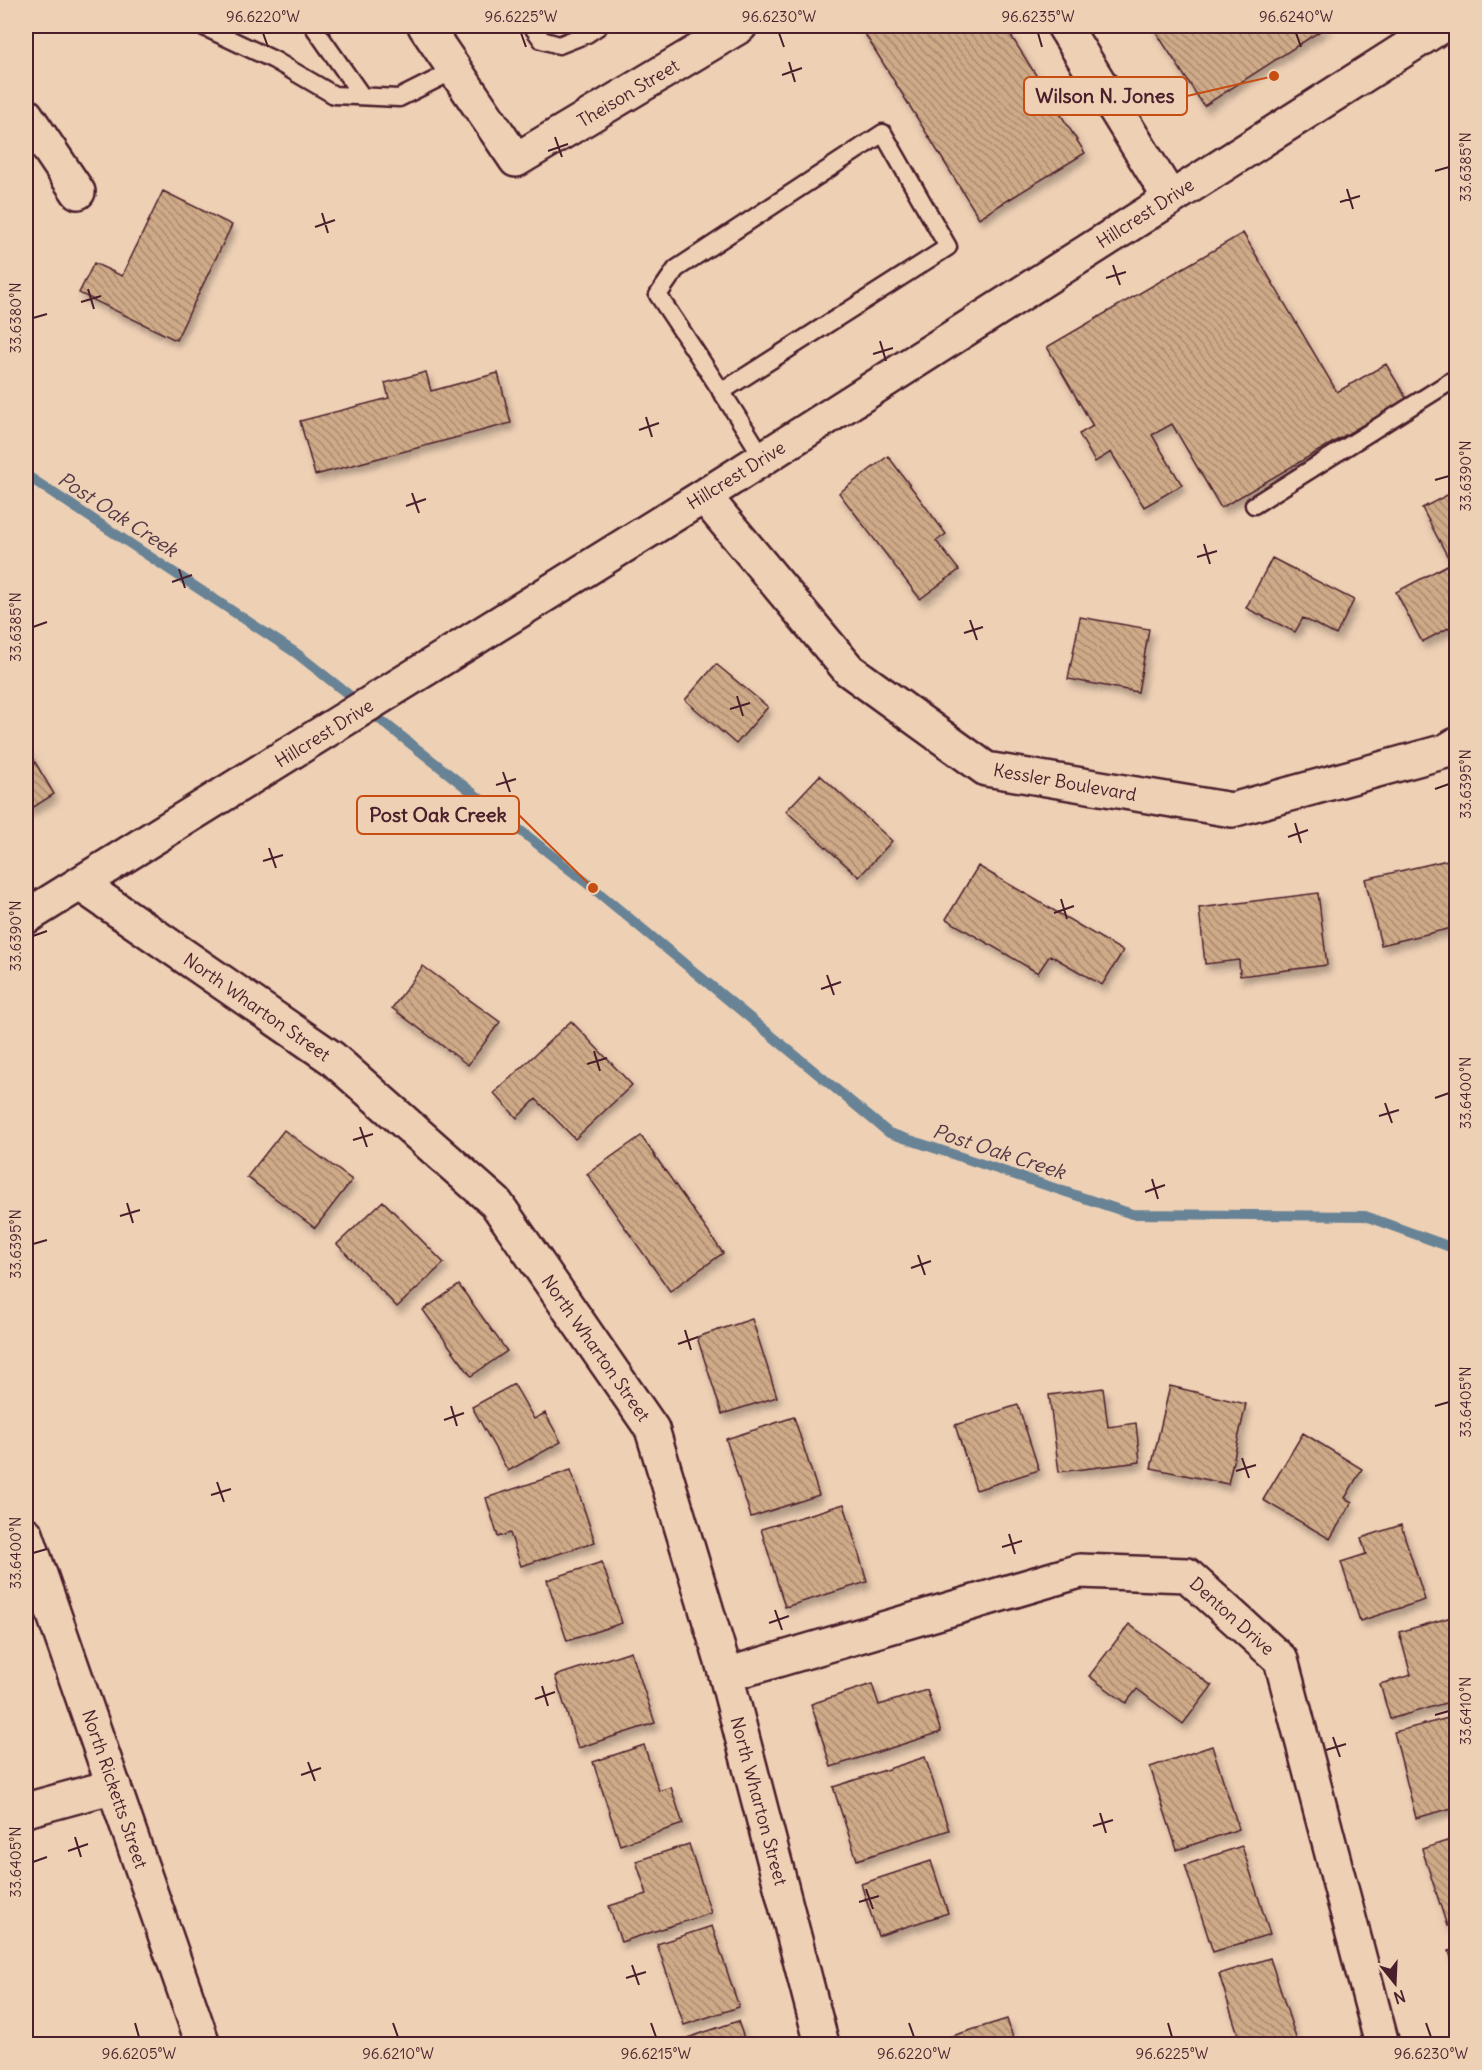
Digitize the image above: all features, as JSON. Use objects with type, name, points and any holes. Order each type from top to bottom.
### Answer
[{"type":"street","points":[[425,26],[455,70]]},
{"type":"street","name":"Theison Street","points":[[455,70],[516,160],[740,26]]},
{"type":"street","points":[[1064,26],[1170,198]]},
{"type":"street","name":"Hillcrest Drive","points":[[26,916],[704,496],[1441,26]]},
{"type":"street","points":[[26,115],[78,192]]},
{"type":"street","name":"Kessler Boulevard","points":[[704,496],[849,670],[986,769],[1232,810],[1446,752],[1456,745]]},
{"type":"street","name":"North Wharton Street","points":[[80,884],[332,1058],[496,1203],[652,1429],[726,1675],[822,2044]]},
{"type":"street","name":"North Ricketts Street","points":[[26,1534],[203,2044]]},
{"type":"street","name":"Denton Drive","points":[[726,1675],[1080,1571],[1187,1575],[1281,1660],[1382,2044]]},
{"type":"street","points":[[26,1810],[114,1786]]},
{"type":"lane","points":[[202,26],[274,60],[334,95],[399,98],[455,70]]},
{"type":"lane","points":[[313,26],[362,96]]},
{"type":"lane","points":[[532,26],[542,40],[559,45],[587,34],[599,26]]},
{"type":"lane","points":[[721,392],[948,247],[883,133],[676,269],[658,295],[763,458]]},
{"type":"lane","points":[[1254,505],[1456,378]]},
{"type":"building","points":[[860,26],[1005,26],[1085,153],[979,218]]},
{"type":"building","points":[[1152,26],[1328,26],[1204,106]]},
{"type":"building","points":[[163,191],[232,225],[176,340],[79,293],[94,263],[122,276]]},
{"type":"building","points":[[1243,233],[1337,392],[1386,364],[1407,399],[1221,508],[1172,424],[1152,435],[1182,485],[1144,507],[1111,452],[1095,462],[1079,434],[1093,426],[1047,347]]},
{"type":"building","points":[[426,372],[431,391],[498,373],[511,423],[315,475],[300,421],[389,398],[385,383]]},
{"type":"building","points":[[888,456],[946,534],[936,541],[959,570],[920,599],[839,493]]},
{"type":"building","points":[[1453,492],[1456,498],[1456,624],[1422,642],[1396,592],[1451,563],[1422,508]]},
{"type":"building","points":[[1272,558],[1354,600],[1336,635],[1303,618],[1295,632],[1246,608]]},
{"type":"building","points":[[1080,617],[1149,629],[1138,692],[1068,679]]},
{"type":"building","points":[[716,664],[768,707],[736,744],[685,700]]},
{"type":"building","points":[[26,747],[54,794],[26,812]]},
{"type":"building","points":[[820,775],[892,841],[859,877],[786,811]]},
{"type":"building","points":[[1452,859],[1456,876],[1456,927],[1381,945],[1365,879]]},
{"type":"building","points":[[978,866],[1123,951],[1102,985],[1050,955],[1038,973],[946,919]]},
{"type":"building","points":[[1318,893],[1327,965],[1240,976],[1239,960],[1205,964],[1199,908]]},
{"type":"building","points":[[423,966],[500,1022],[468,1065],[392,1008]]},
{"type":"building","points":[[571,1021],[632,1085],[575,1139],[536,1099],[517,1118],[494,1093]]},
{"type":"building","points":[[284,1130],[352,1180],[315,1228],[247,1177]]},
{"type":"building","points":[[641,1136],[723,1253],[670,1291],[587,1174]]},
{"type":"building","points":[[383,1201],[444,1263],[397,1307],[337,1244]]},
{"type":"building","points":[[459,1285],[507,1351],[471,1376],[423,1310]]},
{"type":"building","points":[[752,1319],[777,1397],[722,1414],[697,1337]]},
{"type":"building","points":[[514,1384],[534,1419],[545,1413],[561,1442],[508,1471],[472,1407]]},
{"type":"building","points":[[1170,1386],[1246,1404],[1228,1484],[1151,1468]]},
{"type":"building","points":[[1103,1388],[1108,1427],[1136,1423],[1140,1462],[1059,1472],[1049,1395]]},
{"type":"building","points":[[1018,1405],[1039,1470],[976,1490],[955,1425]]},
{"type":"building","points":[[794,1417],[819,1495],[751,1517],[726,1439]]},
{"type":"building","points":[[1303,1433],[1362,1469],[1345,1498],[1352,1502],[1330,1539],[1263,1500]]},
{"type":"building","points":[[571,1470],[595,1542],[521,1566],[510,1533],[498,1537],[486,1498]]},
{"type":"building","points":[[844,1504],[867,1582],[785,1607],[761,1529]]},
{"type":"building","points":[[1401,1525],[1425,1600],[1360,1621],[1341,1562],[1366,1554],[1361,1538]]},
{"type":"building","points":[[602,1562],[622,1623],[567,1641],[547,1580]]},
{"type":"building","points":[[1455,1616],[1456,1700],[1390,1719],[1380,1684],[1411,1675],[1399,1632]]},
{"type":"building","points":[[1129,1624],[1212,1686],[1183,1724],[1137,1689],[1126,1703],[1089,1676]]},
{"type":"building","points":[[631,1651],[655,1723],[578,1748],[555,1676]]},
{"type":"building","points":[[872,1684],[879,1705],[927,1690],[941,1732],[831,1767],[811,1704]]},
{"type":"building","points":[[1456,1716],[1456,1807],[1416,1818],[1394,1732]]},
{"type":"building","points":[[644,1745],[659,1791],[671,1787],[683,1824],[620,1845],[593,1762]]},
{"type":"building","points":[[1212,1746],[1239,1829],[1177,1850],[1150,1767]]},
{"type":"building","points":[[925,1757],[949,1830],[857,1860],[833,1787]]},
{"type":"building","points":[[1456,1838],[1456,1923],[1447,1926],[1422,1849]]},
{"type":"building","points":[[689,1844],[711,1913],[621,1942],[609,1906],[647,1894],[636,1861]]},
{"type":"building","points":[[1242,1846],[1270,1934],[1213,1952],[1185,1865]]},
{"type":"building","points":[[931,1861],[948,1913],[878,1936],[861,1884]]},
{"type":"building","points":[[712,1926],[739,2007],[684,2025],[657,1944]]},
{"type":"building","points":[[1456,1949],[1456,1974],[1449,1951]]},
{"type":"building","points":[[1270,1958],[1298,2044],[1241,2044],[1219,1974]]},
{"type":"building","points":[[1007,2019],[1015,2044],[941,2044],[939,2040]]},
{"type":"building","points":[[738,2021],[746,2044],[686,2044],[684,2039]]},
{"type":"waterway","name":"Post Oak Creek","points":[[26,475],[296,653],[593,888],[889,1133],[1132,1214],[1365,1216],[1456,1249]]},
{"type":"place","name":"Wilson N. Jones","points":[[1274,76]]},
{"type":"place","name":"Post Oak Creek","points":[[593,888]]}]
